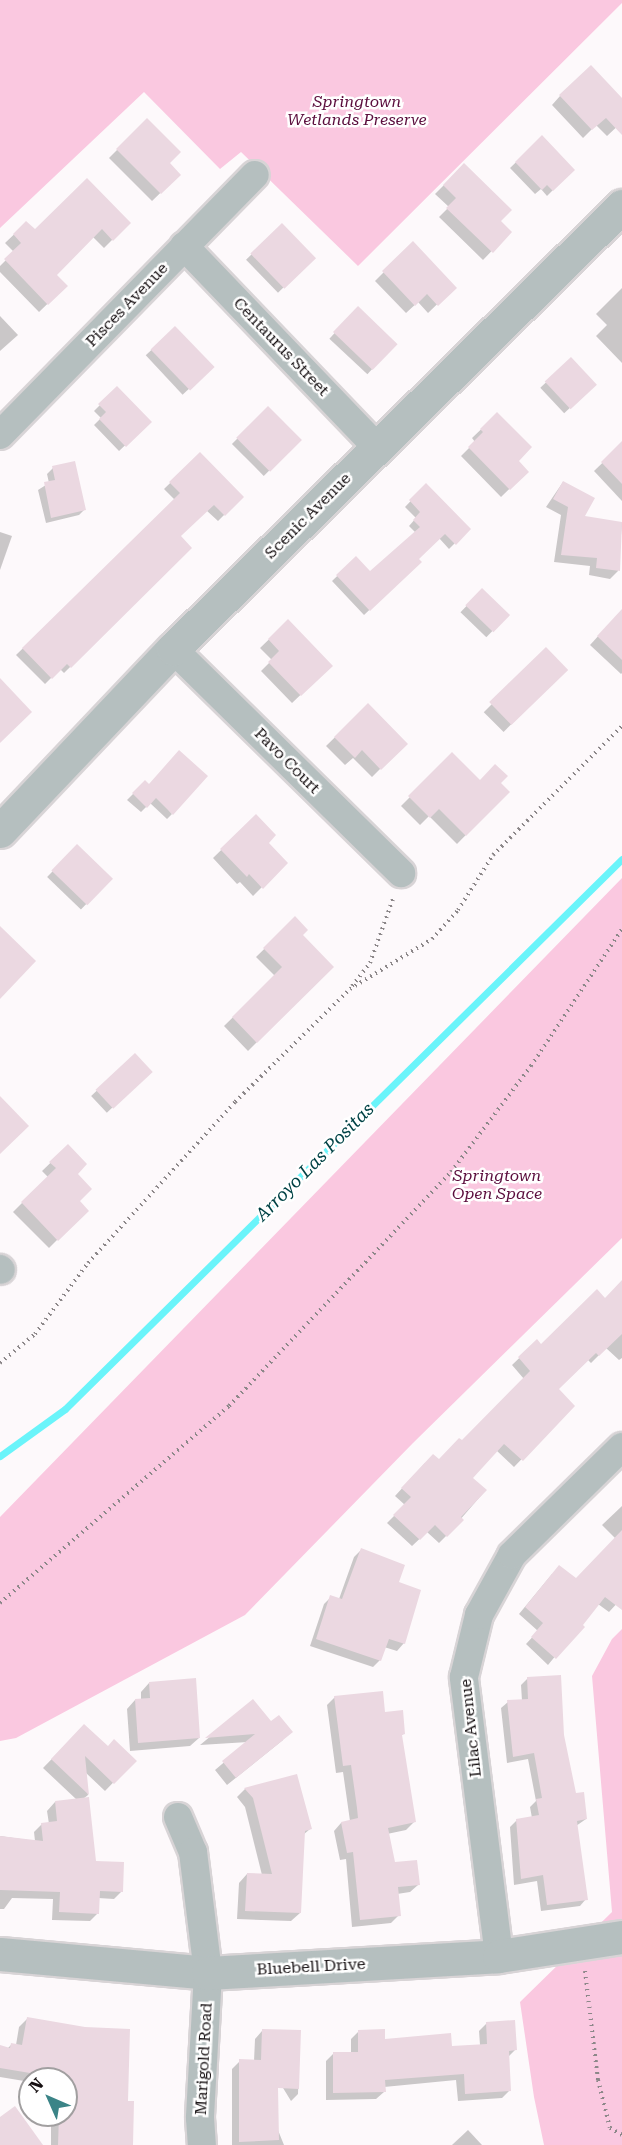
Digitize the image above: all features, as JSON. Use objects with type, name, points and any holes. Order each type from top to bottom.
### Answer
[{"type":"street","name":"Pisces Avenue","points":[[0,435],[255,175]]},
{"type":"street","name":"Scenic Avenue","points":[[0,831],[173,649],[622,207]]},
{"type":"street","name":"Centaurus Street","points":[[184,246],[378,448]]},
{"type":"street","name":"Pavo Court","points":[[173,649],[401,873]]},
{"type":"street","name":"Lilac Avenue","points":[[499,1956],[464,1677],[476,1626],[479,1616],[512,1555],[622,1447]]},
{"type":"street","name":"Marigold Road","points":[[178,1817],[194,1852],[208,1974],[200,2118],[202,2145]]},
{"type":"street","name":"Bluebell Drive","points":[[0,1954],[208,1974],[499,1956],[622,1937]]},
{"type":"path","points":[[350,989],[432,939],[458,910],[493,855],[622,726]]},
{"type":"path","points":[[0,1363],[35,1334],[88,1263],[203,1136],[350,989],[370,963],[384,929],[401,873]]},
{"type":"path","points":[[0,1603],[229,1406],[451,1172],[531,1066],[622,929]]},
{"type":"path","points":[[581,1944],[598,2080],[610,2128],[622,2135]]},
{"type":"green space","name":"Springtown Wetlands Preserve","points":[[0,0],[622,0],[622,3],[358,266],[241,152],[220,169],[144,92],[0,228]]},
{"type":"green space","name":"Springtown Open Space","points":[[622,878],[622,1238],[413,1443],[245,1615],[16,1738],[0,1741],[0,1517]]},
{"type":"green space","points":[[622,1629],[622,2145],[544,2145],[534,2097],[520,2002],[612,1912],[592,1676],[612,1639]]},
{"type":"building","points":[[591,65],[622,98],[622,135],[606,118],[592,130],[559,95]]},
{"type":"building","points":[[147,118],[181,152],[170,163],[181,175],[161,194],[116,149]]},
{"type":"building","points":[[542,135],[575,170],[553,191],[547,185],[542,190],[515,162]]},
{"type":"building","points":[[464,163],[512,210],[501,221],[512,232],[493,253],[446,208],[456,198],[443,185]]},
{"type":"building","points":[[87,178],[131,223],[113,241],[102,229],[57,275],[68,286],[48,305],[4,259],[21,243],[13,234],[26,221],[35,229]]},
{"type":"building","points":[[282,223],[316,258],[284,289],[250,254]]},
{"type":"building","points":[[413,241],[457,288],[438,306],[427,294],[415,306],[382,271]]},
{"type":"building","points":[[358,306],[398,344],[373,370],[333,332]]},
{"type":"building","points":[[175,326],[215,367],[190,391],[151,350]]},
{"type":"building","points":[[571,357],[597,385],[571,409],[545,382]]},
{"type":"building","points":[[117,386],[152,422],[126,447],[99,419],[106,412],[98,404]]},
{"type":"building","points":[[268,406],[302,440],[270,472],[236,438]]},
{"type":"building","points":[[497,412],[532,447],[519,461],[529,472],[510,490],[468,447],[483,432],[480,429]]},
{"type":"building","points":[[622,441],[622,484],[601,462]]},
{"type":"building","points":[[200,452],[244,497],[225,516],[214,505],[181,536],[192,548],[71,668],[67,664],[52,679],[22,648],[180,493],[169,482]]},
{"type":"building","points":[[75,461],[86,510],[51,518],[44,482],[55,480],[52,466]]},
{"type":"building","points":[[563,481],[595,498],[585,516],[622,522],[620,571],[596,568],[597,558],[561,555],[568,507],[553,499]]},
{"type":"building","points":[[426,483],[471,529],[456,545],[445,534],[419,559],[422,562],[370,611],[336,575],[356,556],[370,571],[420,527],[413,520],[420,512],[409,500]]},
{"type":"building","points":[[482,588],[510,615],[493,632],[465,605]]},
{"type":"building","points":[[622,609],[622,660],[597,636]]},
{"type":"building","points":[[288,619],[333,666],[301,696],[268,662],[279,651],[268,639]]},
{"type":"building","points":[[546,647],[568,670],[511,725],[489,702]]},
{"type":"building","points":[[0,678],[32,712],[0,743]]},
{"type":"building","points":[[368,703],[408,744],[381,770],[362,750],[355,758],[334,737]]},
{"type":"building","points":[[179,750],[208,776],[173,815],[156,798],[147,808],[132,793],[145,780],[149,784]]},
{"type":"building","points":[[452,752],[480,780],[495,764],[508,776],[501,783],[510,792],[466,836],[439,809],[430,818],[408,796]]},
{"type":"building","points":[[256,814],[276,835],[269,843],[288,863],[263,889],[249,874],[247,877],[220,849]]},
{"type":"building","points":[[77,844],[113,879],[87,905],[51,871]]},
{"type":"building","points":[[295,916],[308,930],[303,935],[334,967],[257,1043],[232,1017],[282,967],[263,948]]},
{"type":"building","points":[[0,926],[36,961],[0,999]]},
{"type":"building","points":[[135,1053],[153,1072],[113,1109],[96,1090]]},
{"type":"building","points":[[0,1096],[29,1126],[0,1154]]},
{"type":"building","points":[[68,1144],[87,1164],[78,1174],[92,1189],[80,1201],[89,1211],[58,1241],[21,1202],[56,1168],[49,1162]]},
{"type":"building","points":[[622,1280],[622,1334],[599,1356],[596,1353],[559,1389],[575,1406],[523,1461],[504,1444],[473,1478],[487,1490],[461,1517],[464,1520],[447,1537],[435,1525],[420,1540],[393,1515],[411,1497],[401,1488],[433,1454],[439,1459],[459,1438],[462,1440],[530,1371],[518,1357],[537,1339],[541,1344],[597,1289],[605,1298]]},
{"type":"building","points":[[622,1530],[622,1610],[605,1597],[583,1625],[585,1627],[556,1659],[531,1637],[543,1623],[525,1607],[559,1565],[576,1578]]},
{"type":"building","points":[[361,1548],[405,1565],[399,1582],[421,1590],[405,1644],[389,1639],[381,1661],[316,1639],[330,1595],[342,1599]]},
{"type":"building","points":[[561,1675],[564,1735],[576,1793],[584,1792],[587,1819],[577,1821],[588,1900],[547,1905],[543,1875],[521,1879],[516,1819],[539,1815],[536,1799],[542,1798],[534,1753],[513,1757],[507,1700],[528,1699],[527,1677]]},
{"type":"building","points":[[196,1678],[200,1738],[138,1743],[135,1699],[150,1698],[149,1682]]},
{"type":"building","points":[[383,1691],[385,1712],[403,1710],[405,1734],[402,1735],[416,1822],[388,1828],[395,1862],[417,1860],[420,1885],[398,1887],[401,1916],[360,1920],[353,1852],[347,1853],[341,1822],[358,1818],[357,1808],[351,1765],[343,1766],[334,1696]]},
{"type":"building","points":[[253,1699],[271,1721],[279,1715],[293,1732],[236,1778],[222,1761],[255,1734],[205,1738]]},
{"type":"building","points":[[84,1724],[108,1746],[114,1739],[137,1761],[114,1784],[85,1756],[89,1795],[51,1759]]},
{"type":"building","points":[[297,1774],[312,1829],[305,1831],[301,1913],[245,1911],[247,1873],[272,1874],[253,1798],[244,1788]]},
{"type":"building","points":[[89,1797],[96,1861],[124,1862],[123,1892],[100,1891],[99,1914],[59,1912],[60,1892],[0,1890],[0,1836],[43,1841],[41,1823],[57,1821],[55,1801]]},
{"type":"building","points":[[27,2017],[85,2027],[130,2029],[128,2101],[134,2101],[133,2145],[58,2145],[59,2127],[78,2127],[78,2067],[18,2067],[18,2071],[0,2068],[0,2045],[10,2048],[11,2043],[22,2045]]},
{"type":"building","points":[[515,2020],[517,2050],[509,2051],[511,2091],[465,2094],[464,2074],[385,2080],[386,2092],[333,2093],[333,2052],[358,2052],[358,2030],[385,2029],[385,2039],[451,2033],[452,2046],[487,2044],[486,2022]]},
{"type":"building","points":[[262,2029],[301,2030],[299,2089],[278,2088],[279,2140],[239,2142],[239,2059],[261,2060]]},
{"type":"building","points":[[15,2106],[18,2110],[18,2127],[30,2127],[43,2145],[0,2145],[0,2117]]},
{"type":"waterway","name":"Arroyo Las Positas","points":[[0,1456],[65,1409],[622,859]]}]
